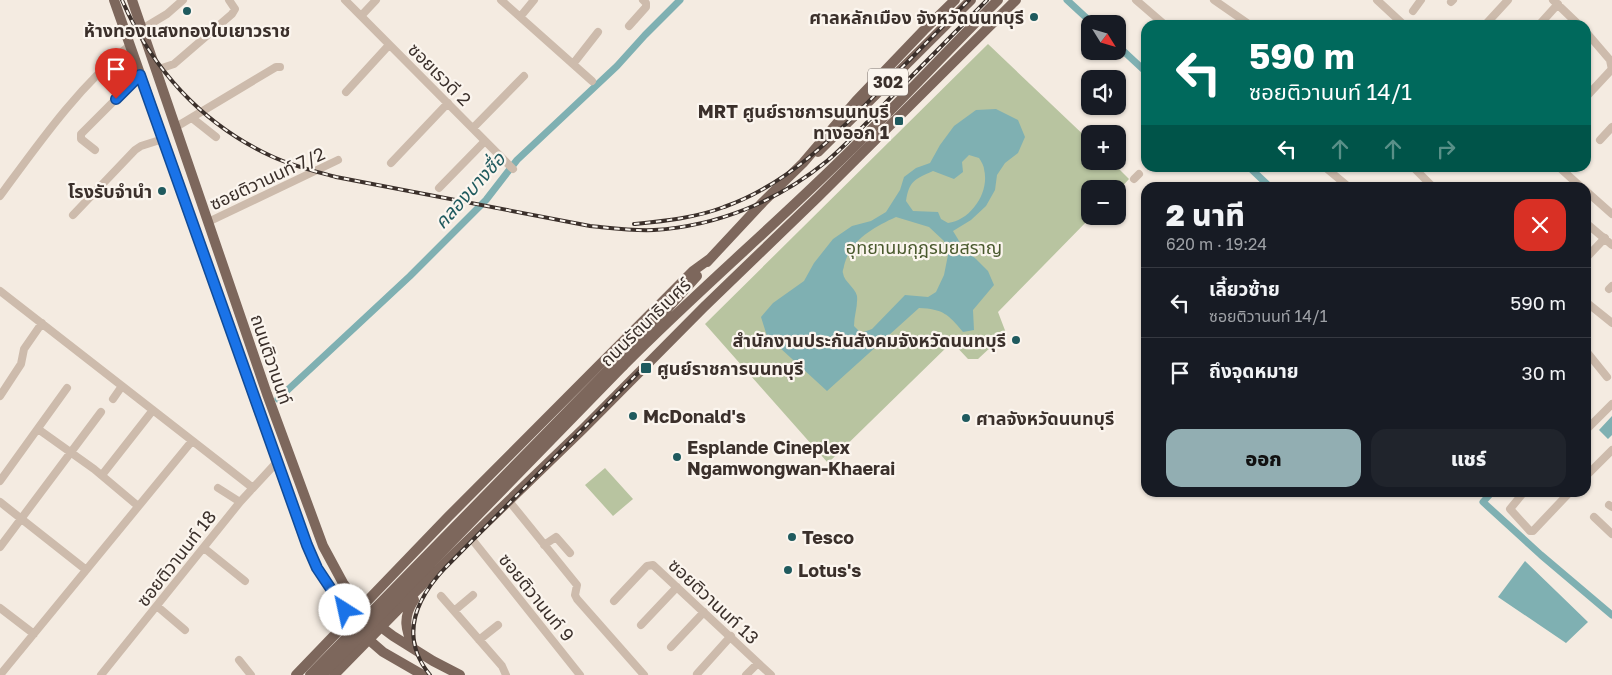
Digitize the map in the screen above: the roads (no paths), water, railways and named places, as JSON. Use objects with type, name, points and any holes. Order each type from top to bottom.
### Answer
[{"type":"main road","name":"ถนนติวานนท์","points":[[114,0],[277,462],[317,568],[352,620],[365,635],[383,652],[422,675]]},
{"type":"main road","name":"ถนนติวานนท์","points":[[132,0],[267,394],[323,546],[338,574],[360,607],[375,623],[460,675]]},
{"type":"main road","name":"ถนนรัตนาธิเบศร์","points":[[322,675],[620,363],[710,258],[803,163],[856,101],[955,0]]},
{"type":"main road","name":"ถนนรัตนาธิเบศร์","points":[[803,163],[824,147],[972,0]]},
{"type":"main road","name":"ถนนรัตนาธิเบศร์","points":[[303,673],[620,363],[735,259],[866,135],[998,0]]},
{"type":"main road","name":"ถนนรัตนาธิเบศร์","points":[[375,623],[429,578],[470,539],[1016,0]]},
{"type":"main road","points":[[120,16],[138,18]]},
{"type":"main road","name":"ถนนรัตนาธิเบศร์","points":[[352,620],[360,607],[448,517],[693,270],[710,258]]},
{"type":"main road","points":[[448,517],[443,531],[448,541],[459,544],[470,539]]},
{"type":"main road","points":[[334,675],[375,623],[376,614],[415,574],[428,569],[440,568]]},
{"type":"main road","points":[[413,648],[408,634],[406,617],[409,607],[429,578]]},
{"type":"main road","points":[[352,620],[375,623]]},
{"type":"main road","name":"302","points":[[303,673],[352,620]]},
{"type":"main road","points":[[303,673],[322,665],[354,636],[365,635]]},
{"type":"street","points":[[142,29],[167,14],[183,0]]},
{"type":"street","points":[[156,70],[174,64],[232,14],[235,9],[229,0]]},
{"type":"street","name":"ซอยเรวดี 2","points":[[345,0],[513,169]]},
{"type":"street","points":[[361,16],[376,0]]},
{"type":"street","points":[[501,0],[592,81]]},
{"type":"street","points":[[520,17],[534,0]]},
{"type":"street","points":[[629,26],[646,7],[646,3],[643,0]]},
{"type":"street","points":[[1136,0],[1159,20]]},
{"type":"street","points":[[1214,0],[1243,20]]},
{"type":"street","points":[[1377,0],[1398,20]]},
{"type":"street","points":[[1412,11],[1421,0]]},
{"type":"street","points":[[1490,20],[1508,0]]},
{"type":"street","points":[[1543,20],[1555,2],[1574,20]]},
{"type":"street","points":[[573,64],[598,32]]},
{"type":"street","points":[[1591,39],[1610,60],[1612,69],[1591,92]]},
{"type":"street","points":[[346,92],[389,44]]},
{"type":"street","points":[[0,196],[52,125],[115,57],[130,45]]},
{"type":"street","points":[[176,127],[276,67],[280,67]]},
{"type":"street","points":[[95,150],[81,140],[81,134],[140,75]]},
{"type":"street","points":[[473,128],[524,76]]},
{"type":"street","points":[[391,163],[448,103]]},
{"type":"street","points":[[192,118],[216,137]]},
{"type":"street","points":[[1600,140],[1612,127]]},
{"type":"street","points":[[73,215],[135,150],[141,146],[163,139]]},
{"type":"street","points":[[439,188],[485,141]]},
{"type":"street","name":"ซอยติวานนท์ 7/2","points":[[208,222],[338,160]]},
{"type":"street","points":[[1331,172],[1343,182]]},
{"type":"street","points":[[1418,172],[1428,182]]},
{"type":"street","points":[[1564,172],[1575,182]]},
{"type":"street","points":[[1591,195],[1612,214]]},
{"type":"street","points":[[1591,227],[1612,245]]},
{"type":"street","points":[[1591,252],[1604,238]]},
{"type":"street","points":[[0,291],[253,488]]},
{"type":"street","points":[[1591,306],[1612,323]]},
{"type":"street","points":[[0,396],[21,364],[24,349],[42,323]]},
{"type":"street","points":[[1591,357],[1607,377]]},
{"type":"street","points":[[113,399],[122,386]]},
{"type":"street","points":[[0,480],[67,388]]},
{"type":"street","points":[[1591,425],[1612,404]]},
{"type":"street","points":[[102,475],[153,410]]},
{"type":"street","points":[[0,547],[101,412]]},
{"type":"street","points":[[38,429],[102,475],[138,506]]},
{"type":"street","points":[[0,675],[192,441]]},
{"type":"street","points":[[1591,471],[1612,450]]},
{"type":"street","name":"ซอยติวานนท์ 18","points":[[101,675],[240,502],[277,462]]},
{"type":"street","points":[[218,488],[240,502]]},
{"type":"street","points":[[1520,497],[1510,509],[1530,531],[1533,531],[1565,497]]},
{"type":"street","points":[[509,501],[577,585],[576,596],[644,675]]},
{"type":"street","points":[[0,502],[85,570]]},
{"type":"street","points":[[1594,517],[1612,534]]},
{"type":"street","points":[[544,545],[556,538],[570,553]]},
{"type":"street","name":"ซอยติวานนท์ 9","points":[[470,539],[580,675]]},
{"type":"street","points":[[204,548],[244,580]]},
{"type":"street","name":"ซอยติวานนท์ 13","points":[[614,601],[647,566],[655,566],[771,675]]},
{"type":"street","points":[[642,625],[677,587]]},
{"type":"street","points":[[454,611],[473,595]]},
{"type":"street","points":[[441,596],[502,666],[506,675]]},
{"type":"street","points":[[158,606],[185,630]]},
{"type":"street","points":[[0,608],[34,634]]},
{"type":"street","points":[[671,647],[704,612]]},
{"type":"street","points":[[479,640],[498,625]]},
{"type":"street","points":[[697,674],[731,636]]},
{"type":"street","points":[[239,660],[251,675]]},
{"type":"street","points":[[746,675],[758,663]]},
{"type":"water","points":[[996,109],[1018,120],[1025,137],[1018,153],[1005,163],[997,175],[995,190],[986,206],[971,220],[953,231],[964,249],[988,271],[994,285],[973,310],[974,330],[963,332],[949,317],[940,311],[919,308],[827,391],[767,336],[761,317],[773,303],[804,281],[814,263],[833,239],[852,226],[871,221],[886,212],[900,190],[904,177],[916,168],[930,163],[954,126],[976,110]],"holes":[[[969,155],[979,158],[984,166],[985,178],[981,195],[971,211],[964,217],[948,223],[941,219],[938,212],[913,211],[906,201],[911,185],[922,176],[933,171],[954,179],[963,172],[962,162]],[[896,217],[929,227],[944,241],[948,255],[944,275],[936,292],[928,297],[905,295],[872,329],[861,333],[854,326],[857,296],[844,276],[844,266],[852,249],[864,235]]]},
{"type":"water","points":[[1612,416],[1612,435],[1608,439],[1599,430]]},
{"type":"water","points":[[1525,561],[1588,622],[1566,643],[1498,597]]},
{"type":"waterway","name":"คลองบางซื่อ","points":[[278,399],[410,276],[486,200],[517,160],[617,66],[680,0]]},
{"type":"waterway","points":[[1067,0],[1083,15]]},
{"type":"waterway","points":[[1126,53],[1141,67]]},
{"type":"waterway","points":[[1254,172],[1265,182]]},
{"type":"waterway","points":[[1488,497],[1483,502],[1541,555],[1612,615]]},
{"type":"railway","points":[[122,0],[148,49],[182,92],[201,111],[223,128],[246,143],[279,160],[336,177],[590,226],[646,230],[678,228],[724,217],[768,199],[808,175],[827,161],[853,137],[987,0]]},
{"type":"railway","points":[[634,224],[713,211],[748,197],[790,172],[847,123],[969,0]]},
{"type":"railway","points":[[430,675],[415,647],[413,633],[419,606],[434,580],[645,366]]},
{"type":"place","name":"ห้างทองแสงทองใบเยาวราช","points":[[187,11]]},
{"type":"place","name":"ศาลหลักเมือง จังหวัดนนทบุรี","points":[[1034,17]]},
{"type":"place","name":"MRT ศูนย์ราชการนนทบุรี ทางออก 1","points":[[899,121]]},
{"type":"place","name":"โรงรับจำนำ","points":[[162,191]]},
{"type":"place","name":"สำนักงานประกันสังคมจังหวัดนนทบุรี","points":[[1016,340]]},
{"type":"place","name":"ศูนย์ราชการนนทบุรี","points":[[646,368]]},
{"type":"place","name":"McDonald's","points":[[633,416]]},
{"type":"place","name":"ศาลจังหวัดนนทบุรี","points":[[966,418]]},
{"type":"place","name":"Esplande Cineplex Ngamwongwan-Khaerai","points":[[677,457]]},
{"type":"place","name":"Tesco","points":[[792,537]]},
{"type":"place","name":"Lotus's","points":[[788,570]]},
{"type":"park label","name":"อุทยานมกุฎรมยสราญ","points":[[924,247]]}]
